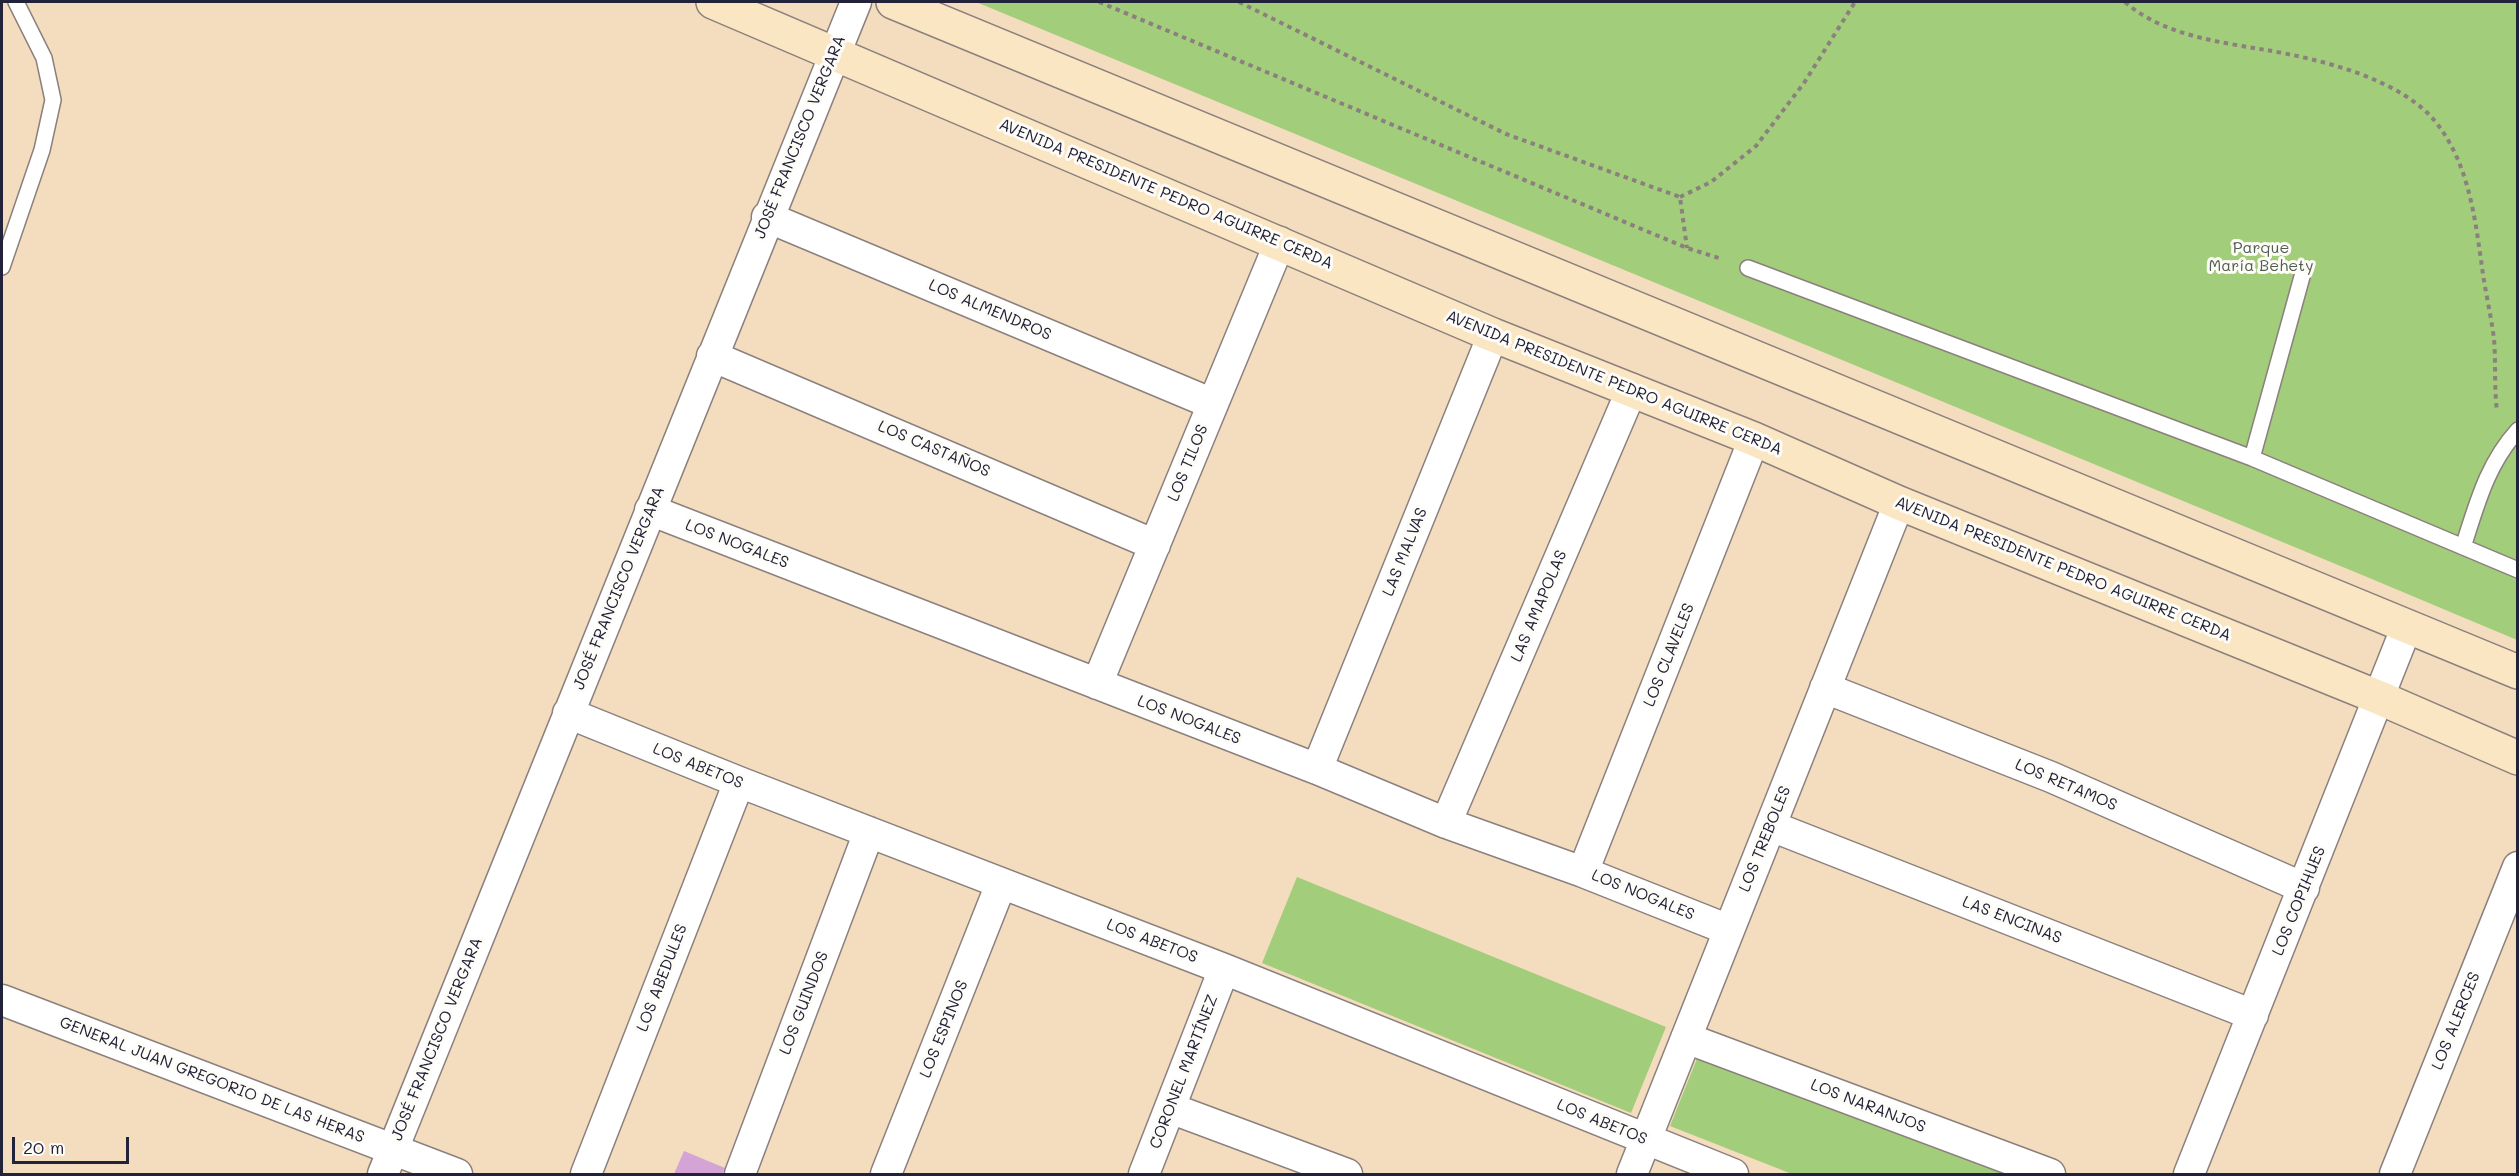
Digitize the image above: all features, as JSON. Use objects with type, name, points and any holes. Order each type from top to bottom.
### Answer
[{"type":"main road","name":"AVENIDA PRESIDENTE PEDRO AGUIRRE CERDA","points":[[713,2],[1280,242],[1492,335],[1754,439],[1899,503],[2380,698],[2517,758]]},
{"type":"main road","points":[[893,2],[2517,672]]},
{"type":"street","name":"JOSÉ FRANCISCO VERGARA","points":[[388,1162],[767,217],[856,2]]},
{"type":"street","name":"LOS ALMENDROS","points":[[767,217],[1213,404]]},
{"type":"street","name":"LOS TILOS","points":[[1097,684],[1280,242]]},
{"type":"street","name":"LAS MALVAS","points":[[1317,769],[1492,335]]},
{"type":"street","name":"LOS CASTAÑOS","points":[[712,356],[1155,545]]},
{"type":"street","name":"LAS AMAPOLAS","points":[[1446,823],[1632,389]]},
{"type":"street","name":"LOS CLAVELES","points":[[1583,872],[1754,439]]},
{"type":"street","name":"LOS TREBOLES","points":[[1632,1174],[1899,503]]},
{"type":"street","name":"LOS NOGALES","points":[[650,510],[1317,769],[1446,823],[1583,872],[1729,930]]},
{"type":"street","name":"LOS COPIHUES","points":[[2189,1174],[2407,626]]},
{"type":"street","name":"LOS RETAMOS","points":[[1825,688],[2051,777],[2304,888]]},
{"type":"street","name":"LOS ABETOS","points":[[568,713],[739,782],[1224,969],[1733,1174]]},
{"type":"street","name":"LOS ABEDULES","points":[[586,1174],[739,782]]},
{"type":"street","name":"LAS ENCINAS","points":[[1771,826],[2253,1015]]},
{"type":"street","name":"LOS GUINDOS","points":[[740,1174],[868,832]]},
{"type":"street","name":"LOS ALERCES","points":[[2395,1174],[2517,867]]},
{"type":"street","name":"LOS ESPINOS","points":[[886,1174],[1001,884]]},
{"type":"street","name":"CORONEL MARTÍNEZ","points":[[1144,1174],[1224,969]]},
{"type":"street","name":"GENERAL JUAN GREGORIO DE LAS HERAS","points":[[2,1000],[388,1162],[456,1174]]},
{"type":"street","name":"LOS NARANJOS","points":[[1686,1038],[2050,1174]]},
{"type":"street","points":[[1170,1108],[1347,1174]]},
{"type":"lane","points":[[2,267],[42,150],[53,100],[44,58],[16,2]]},
{"type":"lane","points":[[1748,268],[2252,458],[2517,570]]},
{"type":"lane","points":[[2252,458],[2303,273]]},
{"type":"lane","points":[[2463,547],[2486,477],[2500,449],[2517,430]]},
{"type":"path","points":[[1099,2],[1687,248],[1748,268]]},
{"type":"path","points":[[1239,2],[1506,135],[1680,197],[1711,182],[1756,146],[1804,83],[1855,2]]},
{"type":"path","points":[[2125,2],[2162,24],[2190,35],[2304,57],[2354,73],[2391,88],[2414,102],[2438,124],[2455,152],[2475,208],[2494,339],[2500,449]]},
{"type":"path","points":[[1680,197],[1687,248]]},
{"type":"green space","name":"Parque María Behety","points":[[976,2],[2517,2],[2517,640],[2367,577]]},
{"type":"green space","points":[[1297,877],[1666,1027],[1631,1113],[1262,963]]},
{"type":"green space","points":[[1700,1051],[2012,1174],[1792,1174],[1670,1126]]},
{"type":"building","points":[[684,1151],[725,1168],[722,1174],[674,1174]]}]
